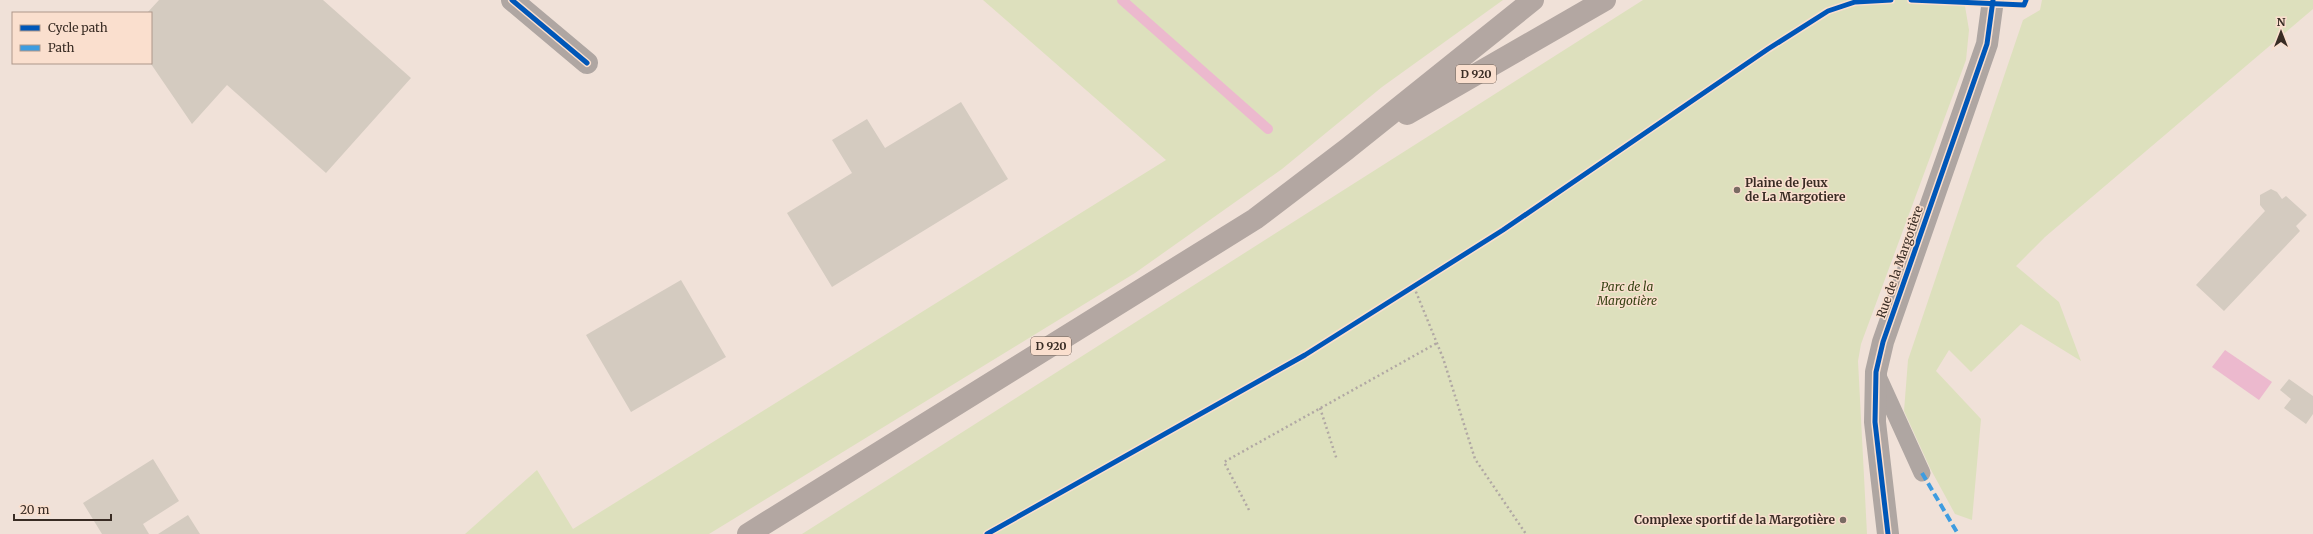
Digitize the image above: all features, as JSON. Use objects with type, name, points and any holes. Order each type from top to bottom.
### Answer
[{"type":"main road","name":"D 920","points":[[748,534],[1255,219],[1348,149],[1533,0]]},
{"type":"main road","name":"D 920","points":[[1348,149],[1605,0]]},
{"type":"street","points":[[512,0],[587,63]]},
{"type":"street","name":"Rue de la Margotière","points":[[1888,534],[1875,422],[1876,372],[1883,342],[1987,44],[1992,1]]},
{"type":"lane","points":[[1876,372],[1922,473]]},
{"type":"path","points":[[1408,291],[1420,282]]},
{"type":"path","points":[[1414,287],[1437,343],[1475,459],[1526,534]]},
{"type":"path","points":[[1249,510],[1224,462],[1437,343]]},
{"type":"path","points":[[1320,408],[1338,460]]},
{"type":"green space","points":[[983,0],[1503,0],[1382,87],[1282,169],[1135,273],[709,534],[465,534],[537,470],[573,529],[1166,160]]},
{"type":"green space","name":"Parc de la Margotière","points":[[1643,0],[1964,0],[1969,30],[1966,60],[1861,344],[1858,361],[1867,534],[802,534]]},
{"type":"green space","points":[[2042,0],[2313,0],[2313,9],[2045,237],[2016,266],[2059,302],[2081,361],[2021,324],[1971,372],[1949,350],[1936,371],[1981,419],[1972,520],[1955,514],[1930,468],[1904,411],[1908,360],[2023,20],[2040,10]]},
{"type":"shaded area","points":[[2225,350],[2272,382],[2259,400],[2212,367]]},
{"type":"building","points":[[159,0],[323,0],[411,78],[326,173],[227,85],[192,124],[151,64],[152,12],[148,12]]},
{"type":"building","points":[[961,102],[1008,179],[832,287],[787,213],[852,173],[832,140],[867,119],[885,148]]},
{"type":"building","points":[[2271,189],[2277,192],[2282,199],[2286,196],[2307,215],[2296,226],[2300,231],[2224,311],[2196,285],[2265,211],[2260,205],[2260,195]]},
{"type":"building","points":[[681,280],[726,357],[631,412],[586,335]]},
{"type":"building","points":[[2289,379],[2313,396],[2313,414],[2306,424],[2284,408],[2291,399],[2280,390]]},
{"type":"building","points":[[153,459],[179,501],[143,524],[149,534],[102,534],[83,503]]},
{"type":"building","points":[[188,515],[200,534],[158,534]]},
{"type":"waterway","points":[[1122,0],[1268,129]]},
{"type":"marked path","points":[[1922,473],[1958,534]]},
{"type":"cycle path","points":[[512,0],[587,63]]},
{"type":"cycle path","points":[[987,534],[1305,355],[1503,230],[1768,49],[1828,11],[1855,2],[1891,0]]},
{"type":"cycle path","points":[[1911,0],[2024,5],[2026,0]]},
{"type":"cycle path","points":[[1888,534],[1875,422],[1876,372],[1883,342],[1987,44],[1993,0]]},
{"type":"place","name":"Plaine de Jeux de La Margotiere","points":[[1737,190]]},
{"type":"place","name":"Complexe sportif de la Margotière","points":[[1843,520]]}]
